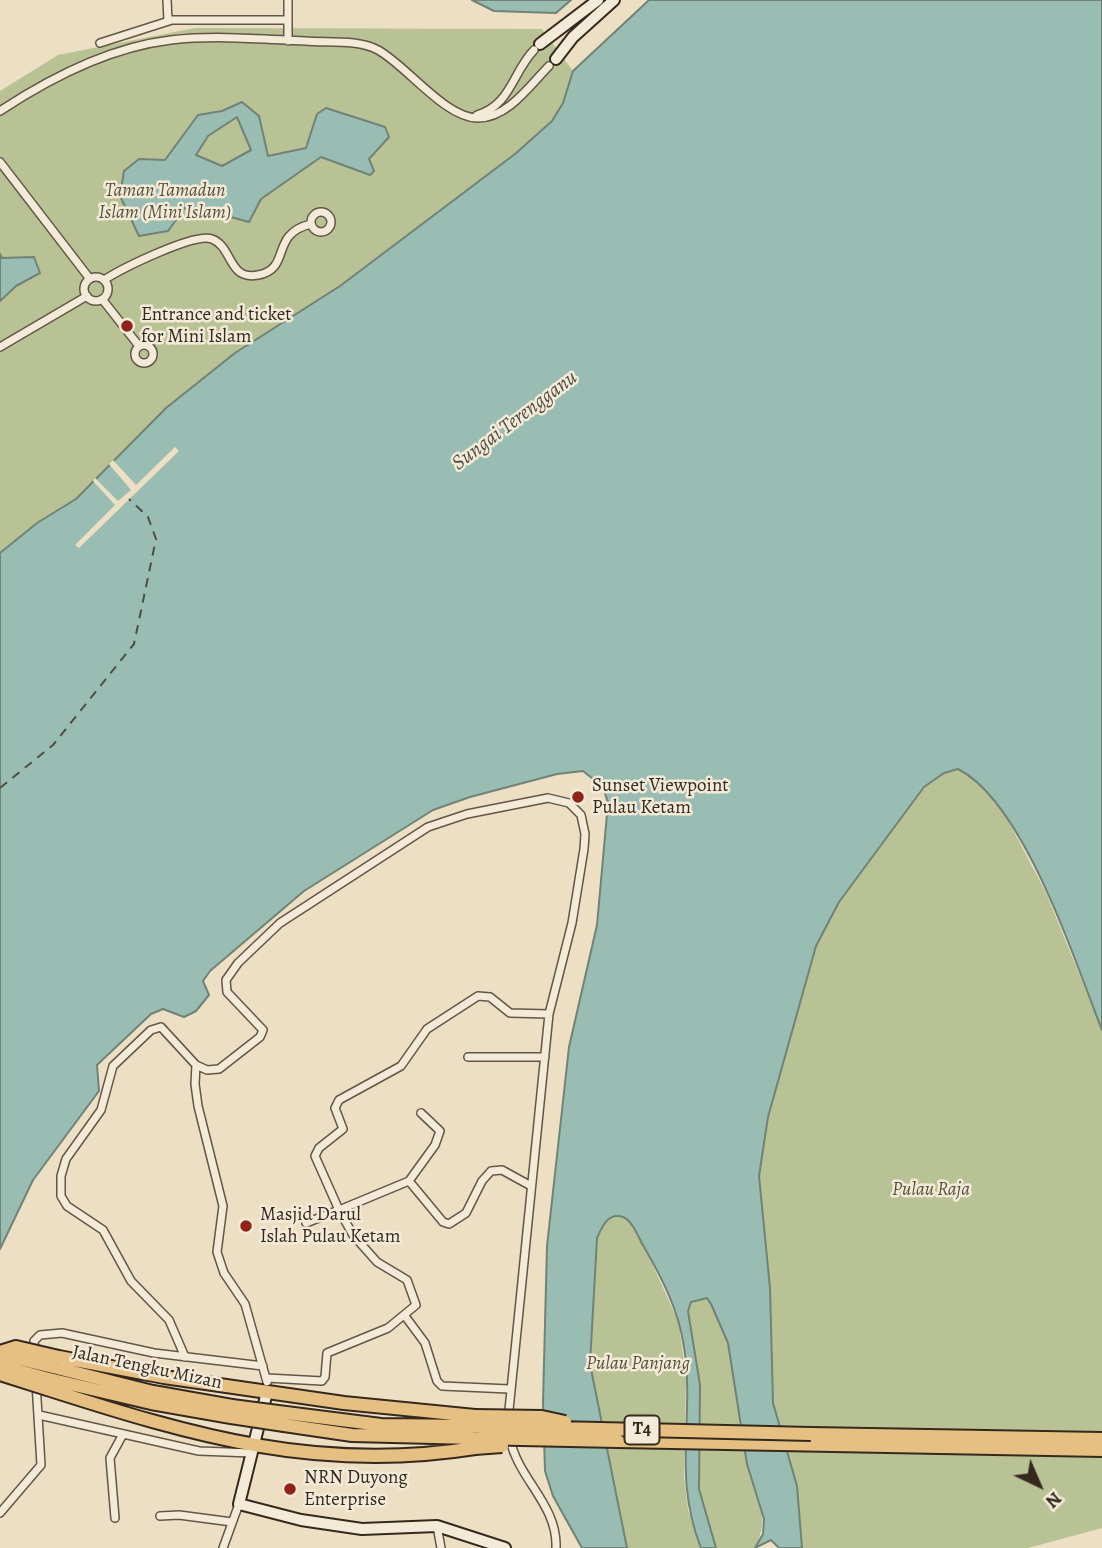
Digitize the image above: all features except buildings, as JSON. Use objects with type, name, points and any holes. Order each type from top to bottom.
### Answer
[{"type":"highway","points":[[0,1353],[16,1347],[52,1373],[164,1426],[253,1449],[357,1458],[410,1456],[474,1432]]},
{"type":"highway","name":"Jalan Tengku Mizan","points":[[0,1366],[52,1373],[151,1403],[285,1419],[352,1435],[474,1432]]},
{"type":"highway","points":[[0,1374],[52,1373],[104,1367],[409,1411],[474,1432]]},
{"type":"highway","name":"T4","points":[[474,1432],[595,1429],[811,1440]]},
{"type":"highway","name":"T4","points":[[474,1432],[618,1441],[811,1440],[1100,1444]]},
{"type":"street","points":[[167,0],[168,21]]},
{"type":"street","points":[[288,0],[288,41]]},
{"type":"street","points":[[466,117],[487,111],[500,103],[522,62],[597,0]]},
{"type":"street","points":[[0,111],[34,89],[69,72],[149,44],[189,39],[362,45],[377,49],[466,117],[490,116],[506,108],[553,62],[579,31],[614,0]]},
{"type":"street","points":[[100,43],[168,21],[288,19]]},
{"type":"street","points":[[0,162],[90,279]]},
{"type":"street","points":[[104,280],[127,265],[203,237],[218,242],[236,270],[243,275],[262,274],[279,261],[284,240],[290,232],[311,224]]},
{"type":"street","points":[[97,277],[104,280],[108,290],[102,299],[94,300],[86,296],[85,289],[90,279],[97,277]]},
{"type":"street","points":[[0,347],[86,296]]},
{"type":"street","points":[[102,299],[139,346]]},
{"type":"street","points":[[185,1357],[169,1320],[131,1281],[103,1230],[64,1201],[61,1176],[71,1149],[101,1110],[113,1066],[151,1030],[166,1028],[197,1065],[207,1070],[219,1069],[262,1034],[260,1025],[224,986],[238,963],[280,923],[428,827],[467,814],[548,798],[559,799],[576,808],[585,834],[572,923],[549,1014],[509,1389],[508,1430],[511,1447],[553,1521],[556,1548]]},
{"type":"street","points":[[267,1378],[322,1381],[325,1377],[327,1353],[378,1332],[405,1316],[416,1305],[407,1280],[377,1262],[353,1235],[314,1156],[319,1148],[343,1129],[335,1108],[339,1100],[401,1066],[427,1029],[478,996],[490,996],[510,1013],[549,1014]]},
{"type":"street","points":[[468,1057],[545,1057]]},
{"type":"street","points":[[197,1065],[195,1084],[198,1107],[223,1206],[217,1252],[224,1273],[245,1304],[267,1378],[267,1392],[239,1504],[223,1548]]},
{"type":"street","points":[[306,1223],[409,1181],[435,1145],[440,1131],[421,1114]]},
{"type":"street","points":[[409,1181],[438,1219],[449,1224],[466,1213],[482,1181],[491,1171],[502,1170],[531,1186]]},
{"type":"street","points":[[405,1316],[425,1343],[437,1381],[442,1386],[509,1389]]},
{"type":"street","points":[[0,1513],[41,1465],[34,1341],[40,1335],[62,1333],[185,1357],[263,1366]]},
{"type":"street","points":[[38,1415],[122,1436],[199,1451],[253,1449]]},
{"type":"street","points":[[115,1518],[110,1458],[122,1436]]},
{"type":"street","points":[[239,1504],[301,1520],[362,1529],[437,1526],[505,1548]]},
{"type":"street","points":[[160,1516],[179,1514],[232,1522]]},
{"type":"street","points":[[437,1526],[441,1548]]},
{"type":"green space","name":"Taman Tamadun Islam (Mini Islam)","points":[[195,28],[542,29],[573,71],[563,103],[552,121],[515,154],[340,286],[235,353],[166,408],[76,499],[37,523],[0,553],[0,91],[58,55]]},
{"type":"green space","name":"Pulau Raja","points":[[885,678],[1003,811],[1046,893],[1102,1030],[1102,1528],[1028,1548],[802,1548],[797,1486],[747,1465],[761,1506],[760,1537],[755,1548],[716,1548],[699,1489],[700,1385],[688,1311],[625,1068]]},
{"type":"green space","name":"Pulau Panjang","points":[[621,1216],[630,1223],[648,1255],[679,1323],[686,1380],[684,1476],[688,1510],[701,1548],[627,1548],[590,1364],[597,1238],[605,1223]]},
{"type":"water","points":[[472,0],[571,0],[556,13],[494,11]]},
{"type":"water","name":"Sungai Terengganu","points":[[649,0],[1102,0],[1102,1030],[1045,886],[1005,814],[982,787],[958,769],[944,773],[924,787],[839,902],[816,946],[768,1117],[759,1176],[770,1288],[773,1403],[797,1486],[802,1548],[779,1548],[771,1540],[755,1548],[763,1534],[764,1519],[747,1464],[728,1343],[707,1298],[691,1302],[688,1311],[700,1385],[699,1489],[716,1548],[701,1548],[692,1521],[688,1496],[687,1373],[682,1334],[663,1283],[633,1226],[623,1217],[610,1219],[603,1225],[597,1238],[590,1364],[627,1548],[582,1548],[553,1496],[545,1471],[543,1402],[547,1246],[569,1047],[597,925],[608,803],[603,787],[583,771],[557,774],[470,797],[433,810],[304,891],[210,971],[203,981],[209,995],[196,1011],[184,1017],[163,1009],[151,1014],[97,1065],[99,1091],[33,1180],[0,1249],[0,553],[37,523],[76,499],[166,408],[235,353],[340,286],[515,154],[552,121],[563,103],[573,71]]},
{"type":"water","points":[[242,102],[259,116],[268,156],[306,148],[317,114],[326,108],[385,127],[389,137],[369,159],[374,171],[370,175],[321,157],[261,199],[249,222],[187,205],[168,231],[139,236],[120,196],[124,171],[139,159],[165,160],[198,115],[222,111]],"holes":[[[237,117],[251,150],[222,166],[196,155],[208,136]]]},
{"type":"water","points":[[0,254],[2,258],[34,257],[40,273],[16,286],[0,301]]},
{"type":"pier","points":[[175,447],[179,451],[79,548],[75,545],[115,505],[93,481],[95,478],[118,501],[131,490],[109,464],[113,460],[136,485]]},
{"type":"ferry route","points":[[0,788],[53,745],[134,644],[156,539],[148,517],[129,499]]},
{"type":"place","name":"Entrance and ticket for Mini Islam","points":[[127,326]]},
{"type":"place","name":"Sunset Viewpoint Pulau Ketam","points":[[578,797]]},
{"type":"place","name":"Masjid Darul Islah Pulau Ketam","points":[[246,1226]]},
{"type":"place","name":"NRN Duyong Enterprise","points":[[290,1489]]}]
